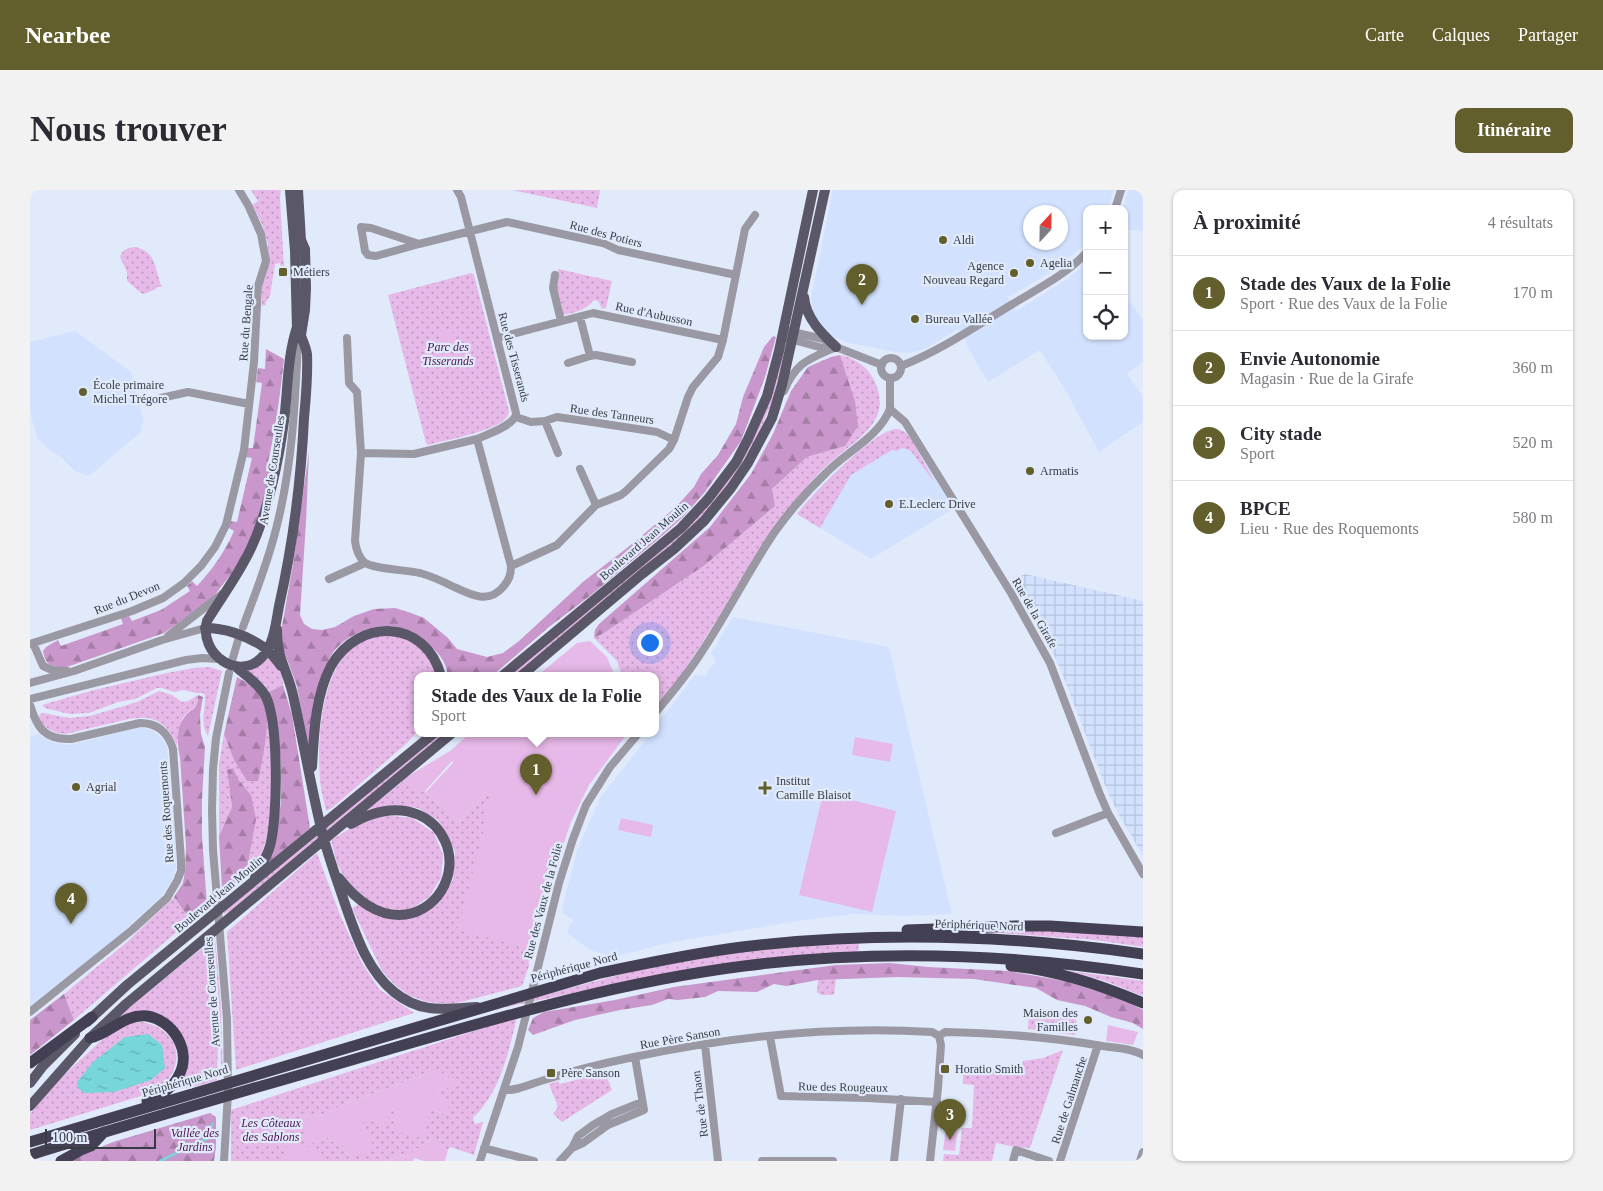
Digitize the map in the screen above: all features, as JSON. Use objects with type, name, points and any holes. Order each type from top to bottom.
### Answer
[{"type":"highway","points":[[852,938],[864,931],[1016,926],[1142,931]]},
{"type":"highway","name":"Périphérique Nord","points":[[30,1155],[106,1131],[249,1077],[600,973],[670,958],[742,947],[852,938],[960,937],[1015,940],[1143,954]]},
{"type":"highway","name":"Périphérique Nord","points":[[30,1142],[131,1112],[253,1089],[539,1007],[673,976],[820,958],[897,955],[1017,959],[1093,966],[1143,974]]},
{"type":"highway","points":[[940,956],[981,963],[1023,967],[1078,978],[1143,1003]]},
{"type":"highway","points":[[90,1038],[127,1019],[147,1016],[165,1023],[180,1043],[183,1057],[180,1074],[168,1089],[152,1099],[139,1103],[131,1112]]},
{"type":"highway","points":[[30,1063],[92,1017]]},
{"type":"highway","points":[[61,1161],[92,1146],[106,1131]]},
{"type":"main road","name":"Avenue de Courseulles","points":[[290,190],[299,335]]},
{"type":"main road","name":"Avenue de Courseulles","points":[[298,190],[301,240],[305,249],[306,288],[305,310],[299,335]]},
{"type":"main road","name":"Boulevard Jean Moulin","points":[[507,672],[681,528],[712,494],[736,462],[758,418],[788,335],[813,190]]},
{"type":"main road","points":[[526,672],[674,549],[704,521],[731,488],[748,463],[772,418],[782,386],[788,335],[803,290],[825,190]]},
{"type":"main road","points":[[803,290],[810,318],[816,327],[836,347]]},
{"type":"main road","points":[[234,667],[248,666],[256,662],[261,659],[267,650],[290,557],[303,444],[307,354],[299,335],[291,344],[284,420],[261,523],[253,546],[207,621],[205,628],[208,645],[217,658],[234,667],[253,681],[266,697],[272,722],[275,802],[273,829],[267,856],[254,880]]},
{"type":"main road","points":[[276,618],[278,645],[292,687],[316,806],[328,854],[366,956],[373,968],[393,992],[413,1004],[432,1009],[485,1006]]},
{"type":"main road","points":[[205,628],[226,630],[253,640],[267,650],[286,672]]},
{"type":"main road","points":[[312,783],[313,746],[318,702],[331,667],[342,651],[350,644],[360,637],[376,632],[400,632],[429,650],[440,672]]},
{"type":"main road","points":[[403,758],[421,737]]},
{"type":"main road","name":"Boulevard Jean Moulin","points":[[30,1083],[43,1066],[127,984],[429,737]]},
{"type":"main road","points":[[320,843],[447,737]]},
{"type":"main road","points":[[320,843],[361,818],[382,812],[404,810],[423,817],[434,824],[442,834],[450,856],[448,876],[440,893],[426,907],[399,915],[380,911],[363,902],[348,888],[332,865]]},
{"type":"main road","name":"Boulevard Jean Moulin","points":[[30,1106],[90,1038],[126,1004],[320,843]]},
{"type":"street","name":"Rue du Bengale","points":[[239,190],[256,221],[266,256],[265,266],[258,286],[256,345],[250,404]]},
{"type":"street","name":"Rue des Tisserands","points":[[361,452],[414,454],[477,439],[511,423],[516,417],[461,197],[457,190]]},
{"type":"street","points":[[1116,205],[1121,190]]},
{"type":"street","points":[[511,566],[557,545],[596,505],[621,495],[666,452],[674,440],[693,387],[718,357],[745,228],[755,216]]},
{"type":"street","name":"Rue des Potiers","points":[[419,244],[371,228],[362,228],[365,251],[368,255],[376,256],[507,222],[603,243],[618,250],[736,275]]},
{"type":"street","points":[[901,366],[953,340],[1068,269],[1083,256]]},
{"type":"street","points":[[555,275],[553,288],[561,322]]},
{"type":"street","name":"Rue d'Aubusson","points":[[497,338],[593,313],[723,340]]},
{"type":"street","points":[[580,317],[590,356]]},
{"type":"street","name":"Avenue de Courseulles","points":[[243,627],[267,561],[282,501],[292,437],[299,335]]},
{"type":"street","points":[[788,335],[823,348],[836,347],[882,365]]},
{"type":"street","points":[[347,338],[349,383],[357,392],[361,452],[355,541],[356,551],[365,563],[426,575],[479,597],[493,595],[500,590],[509,580],[511,566],[477,439]]},
{"type":"street","points":[[772,418],[792,375],[805,361],[836,347]]},
{"type":"street","points":[[568,363],[596,355],[632,362]]},
{"type":"street","points":[[892,358],[898,361],[901,366],[899,375],[890,378],[884,375],[882,365],[886,360],[892,358]]},
{"type":"street","points":[[659,708],[701,654],[774,533],[791,511],[828,471],[869,436],[884,420],[890,409],[890,378]]},
{"type":"street","points":[[161,398],[186,392],[250,404]]},
{"type":"street","name":"Rue du Devon","points":[[32,643],[132,611],[163,598],[184,583],[201,566],[215,547],[226,525],[244,450],[250,404]]},
{"type":"street","name":"Rue de la Girafe","points":[[890,409],[909,428],[1012,593],[1040,644],[1050,663],[1108,813],[1143,874]]},
{"type":"street","name":"Rue des Tanneurs","points":[[516,417],[531,422],[545,421],[557,417],[592,422],[656,432],[674,440]]},
{"type":"street","points":[[545,421],[558,453]]},
{"type":"street","points":[[580,469],[596,505]]},
{"type":"street","points":[[329,579],[365,563]]},
{"type":"street","points":[[162,640],[216,599],[230,583]]},
{"type":"street","points":[[30,683],[74,671],[162,640],[205,628]]},
{"type":"street","name":"Avenue de Courseulles","points":[[224,1161],[228,1093],[227,1028],[213,850],[213,769],[216,738],[234,667],[239,637]]},
{"type":"street","points":[[32,643],[43,666],[52,670],[74,671]]},
{"type":"street","points":[[30,700],[186,660],[217,658]]},
{"type":"street","name":"Rue des Roquemonts","points":[[30,705],[40,729],[60,740],[140,723],[158,726],[173,748],[181,871],[167,898],[132,930],[30,1012]]},
{"type":"street","name":"Rue des Vaux de la Folie","points":[[504,1090],[518,1047],[560,878],[572,839],[586,805],[610,767],[635,737]]},
{"type":"street","points":[[1056,833],[1108,813]]},
{"type":"street","name":"Rue Père Sanson","points":[[504,1090],[517,1089],[571,1072],[635,1057],[705,1045],[825,1032],[934,1032],[939,1036],[945,1032],[979,1033],[1098,1045],[1137,1052],[1143,1055]]},
{"type":"street","points":[[930,1161],[937,1102],[941,1045],[939,1036]]},
{"type":"street","name":"Rue des Rougeaux","points":[[770,1037],[781,1096],[901,1099],[937,1102]]},
{"type":"street","name":"Rue de Thaon","points":[[705,1045],[718,1161]]},
{"type":"street","name":"Rue de Galmanche","points":[[1060,1161],[1098,1045]]},
{"type":"street","points":[[560,1161],[572,1148],[578,1136],[612,1114],[642,1102],[635,1057]]},
{"type":"street","points":[[480,1161],[504,1090]]},
{"type":"street","points":[[894,1161],[901,1099]]},
{"type":"street","points":[[484,1148],[534,1161]]},
{"type":"street","name":"Rue de Galmanche","points":[[1013,1161],[1016,1150],[1049,1161]]},
{"type":"street","points":[[1140,1161],[1143,1152]]},
{"type":"street","points":[[762,1161],[832,1161]]},
{"type":"shaded area","points":[[833,190],[1114,190],[1109,205],[1083,205],[1083,246],[1081,248],[1054,270],[1011,296],[1007,296],[1016,311],[1067,279],[1083,266],[1083,340],[1128,340],[1128,299],[1143,320],[1143,362],[1127,374],[1143,397],[1143,422],[1099,452],[1067,393],[1040,350],[988,382],[958,329],[925,349],[910,353],[895,352],[845,342],[831,336],[825,331],[814,315],[811,297]]},
{"type":"shaded area","points":[[1128,190],[1143,190],[1143,231],[1128,229],[1128,205],[1124,205]]},
{"type":"shaded area","name":"École primaire Michel Trégore","points":[[75,331],[131,372],[143,419],[141,432],[89,476],[75,471],[37,438],[30,412],[30,342]]},
{"type":"shaded area","points":[[902,430],[910,437],[953,509],[871,559],[797,514],[835,472],[886,431]]},
{"type":"shaded area","points":[[1025,574],[1143,601],[1143,856],[1108,793],[1060,668],[1048,642],[1012,581]]},
{"type":"shaded area","name":"Institut Camille Blaisot","points":[[733,617],[889,647],[952,914],[905,916],[853,914],[804,920],[667,943],[614,957],[590,950],[567,933],[573,920],[562,913],[564,900],[577,851],[600,798],[648,737],[659,737],[659,722],[695,675],[706,676],[709,669],[716,662],[711,653]]},
{"type":"shaded area","points":[[136,728],[154,731],[163,739],[167,747],[177,855],[176,868],[171,882],[160,898],[109,944],[30,1006],[30,737],[38,734],[54,743],[70,745]]},
{"type":"green space","points":[[251,190],[281,190],[284,268],[281,268],[280,263],[275,264],[270,296],[266,305],[262,306],[262,285],[267,269],[268,244],[262,224],[252,205],[258,201]]},
{"type":"green space","points":[[512,190],[600,190],[597,208]]},
{"type":"green space","points":[[135,247],[142,249],[152,257],[162,287],[157,287],[144,294],[127,281],[127,272],[120,257],[126,249]]},
{"type":"green space","points":[[558,269],[612,281],[606,308],[602,309],[598,301],[594,300],[584,309],[563,315],[555,285]]},
{"type":"green space","name":"Parc des Tisserands","points":[[471,273],[474,275],[509,411],[501,423],[492,427],[470,435],[428,445],[388,295]]},
{"type":"green space","points":[[452,329],[456,348],[443,351],[439,332]]},
{"type":"green space","points":[[773,336],[776,337],[765,377],[741,441],[705,492],[683,517],[664,534],[497,672],[447,672],[442,659],[429,645],[412,633],[394,627],[376,627],[342,642],[332,654],[324,673],[310,746],[307,744],[297,686],[282,646],[281,632],[309,451],[300,615],[304,624],[312,629],[322,630],[335,627],[354,616],[374,609],[395,608],[424,618],[448,638],[457,649],[487,657],[503,653],[519,641],[584,581],[675,508],[694,487],[701,474],[718,455],[736,424],[743,397],[764,347]]},
{"type":"green space","points":[[785,348],[775,395],[758,435],[735,476],[701,519],[520,672],[513,672],[726,482]]},
{"type":"green space","points":[[266,349],[284,359],[281,387],[266,471],[270,472],[261,511],[240,563],[213,597],[164,633],[64,668],[49,664],[43,651],[46,647],[58,640],[61,646],[123,624],[121,618],[129,616],[132,621],[161,610],[190,591],[187,586],[192,581],[197,586],[218,560],[234,531],[229,528],[231,521],[237,522],[252,458],[246,457],[247,448],[253,448],[262,383],[256,382],[258,368],[265,369]]},
{"type":"green space","points":[[840,355],[859,363],[873,378],[880,403],[878,414],[866,431],[820,472],[790,506],[753,560],[675,684],[662,700],[659,701],[659,672],[621,672],[617,661],[594,638],[705,565],[775,506],[772,489],[807,457],[845,446],[855,401]]},
{"type":"green space","points":[[840,355],[855,401],[858,426],[845,446],[807,457],[772,489],[775,506],[705,565],[594,638],[595,630],[599,624],[710,527],[751,474],[773,434],[791,391],[808,367]]},
{"type":"green space","points":[[898,429],[910,437],[935,483],[910,450],[902,448],[897,451],[892,450],[851,475],[820,528],[797,514],[829,478],[860,450],[875,439]]},
{"type":"green space","points":[[388,634],[413,643],[431,659],[436,672],[414,672],[414,735],[332,808],[326,811],[320,781],[319,749],[322,714],[326,697],[338,665],[347,652],[356,645],[377,636]]},
{"type":"green space","points":[[590,641],[607,657],[613,672],[542,672],[577,643]]},
{"type":"green space","points":[[270,657],[282,675],[283,685],[269,692],[265,685],[248,671],[259,666]]},
{"type":"green space","points":[[210,667],[222,671],[208,736],[204,726],[205,695],[203,693],[183,690],[175,692],[157,688],[135,699],[118,702],[89,713],[69,714],[45,708],[42,705],[94,690],[167,673]]},
{"type":"green space","points":[[237,677],[258,692],[264,699],[266,706],[266,739],[258,781],[247,781],[234,760],[224,734]]},
{"type":"green space","points":[[283,685],[292,715],[310,828],[265,866],[276,837],[281,802],[281,764],[275,709],[269,692]]},
{"type":"green space","points":[[159,691],[172,695],[182,702],[198,695],[195,707],[183,718],[177,746],[165,727],[151,719],[133,718],[66,734],[50,730],[38,719],[40,714],[43,713],[69,718],[90,716],[137,702]]},
{"type":"green space","points":[[198,695],[203,697],[200,715],[201,734],[205,747],[202,836],[207,906],[194,917],[186,914],[174,897],[183,883],[186,846],[178,732],[181,722],[197,704]]},
{"type":"green space","points":[[267,712],[271,786],[269,825],[260,856],[251,869],[239,879],[248,864],[251,847],[251,795],[238,779],[227,770],[232,807],[219,836],[219,764],[224,734],[234,760]]},
{"type":"green space","points":[[435,737],[441,737],[230,911],[224,914],[224,911]]},
{"type":"green space","points":[[466,737],[625,737],[589,785],[571,822],[561,852],[557,849],[554,854],[531,938],[526,948],[457,929],[485,826],[485,807],[492,799],[486,792],[459,822],[426,792],[453,763],[452,761],[424,792],[400,781],[450,751]]},
{"type":"green space","points":[[855,737],[893,744],[890,762],[852,755]]},
{"type":"green space","points":[[233,768],[238,779],[251,795],[256,819],[248,864],[239,880],[229,888],[222,889],[219,836],[232,807],[227,770]]},
{"type":"green space","points":[[402,782],[426,792],[459,822],[487,791],[494,800],[459,929],[528,948],[529,966],[522,986],[453,1004],[427,1002],[408,995],[382,971],[352,908],[359,904],[420,915],[437,905],[453,880],[455,851],[438,820],[418,808],[398,805],[366,810]]},
{"type":"green space","points":[[823,793],[896,811],[872,912],[799,895]]},
{"type":"green space","points":[[384,815],[412,818],[434,833],[443,855],[441,878],[429,897],[411,909],[393,911],[370,903],[349,885],[337,864],[331,840],[361,822]]},
{"type":"green space","points":[[621,818],[653,825],[651,837],[618,830]]},
{"type":"green space","points":[[317,853],[340,915],[362,963],[379,989],[414,1013],[236,1070],[227,932]]},
{"type":"green space","points":[[174,897],[186,914],[194,917],[74,1020],[64,994],[127,942]]},
{"type":"green space","points":[[987,931],[1075,931],[1143,935],[1143,947],[1095,940]]},
{"type":"green space","points":[[215,937],[221,1006],[223,1077],[221,1076],[220,1017],[214,947]]},
{"type":"green space","points":[[211,941],[218,1043],[217,1080],[173,1090],[186,1057],[164,1019],[116,1018]]},
{"type":"green space","points":[[859,942],[858,953],[620,983],[507,1007],[506,1005],[645,968],[745,951]]},
{"type":"green space","points":[[890,963],[1008,971],[1065,981],[1122,999],[1143,1010],[1143,1029],[1133,1023],[1111,1017],[1085,1006],[1057,1000],[1036,988],[974,979],[897,977],[818,980],[786,986],[774,984],[757,992],[718,991],[705,997],[678,1000],[668,999],[652,1005],[575,1020],[533,1035],[528,1030],[533,1018],[544,1012],[615,1000],[674,987],[836,965]]},
{"type":"green space","points":[[1070,971],[1143,981],[1143,996],[1105,981]]},
{"type":"green space","points":[[836,979],[834,995],[821,995],[817,992],[818,980]]},
{"type":"green space","points":[[64,994],[74,1020],[30,1055],[30,1020]]},
{"type":"green space","points":[[1041,1009],[1067,1014],[1072,1017],[1077,1024],[1075,1035],[1028,1029],[1029,1010],[1041,1011]]},
{"type":"green space","name":"Les Côteaux des Sablons","points":[[517,1017],[507,1058],[497,1084],[483,1107],[473,1118],[475,1124],[483,1122],[474,1155],[450,1147],[448,1150],[430,1140],[407,1156],[391,1158],[390,1161],[231,1161],[231,1110]],"holes":[[[437,1070],[457,1084],[438,1091],[437,1095],[447,1114],[430,1110],[395,1112],[392,1109],[365,1119],[360,1126],[352,1157],[327,1137],[323,1139],[299,1117],[326,1115],[342,1105]]]},
{"type":"green space","points":[[142,1022],[156,1026],[166,1033],[173,1042],[176,1062],[172,1073],[165,1083],[154,1092],[30,1130],[30,1114],[55,1083],[104,1038],[122,1026]]},
{"type":"green space","points":[[1108,1025],[1138,1032],[1133,1045],[1106,1041]]},
{"type":"green space","points":[[1063,1050],[1030,1148],[996,1143],[992,1161],[943,1161],[944,1154],[959,1155],[962,1128],[972,1128],[974,1085],[963,1084],[961,1068],[1022,1072],[1023,1061],[1043,1058]]},
{"type":"green space","points":[[604,1069],[612,1090],[562,1122],[553,1114],[558,1107],[549,1084],[558,1081],[560,1084],[580,1079],[580,1075]]},
{"type":"green space","points":[[437,1070],[458,1084],[438,1091],[437,1096],[449,1103],[447,1114],[430,1110],[425,1135],[412,1139],[393,1127],[395,1112],[392,1109],[389,1110],[388,1123],[378,1126],[368,1117],[361,1125],[373,1135],[371,1151],[352,1157],[327,1137],[323,1139],[320,1137],[311,1144],[306,1142],[299,1117],[326,1115],[342,1105]]},
{"type":"green space","name":"Vallée des Jardins","points":[[210,1113],[216,1117],[214,1161],[67,1161],[113,1142]]},
{"type":"green space","points":[[946,1128],[958,1129],[955,1151],[943,1150]]},
{"type":"green space","points":[[291,1138],[317,1152],[318,1156],[328,1161],[280,1161]]},
{"type":"green space","points":[[430,1140],[448,1150],[445,1161],[424,1161],[414,1158],[413,1161],[390,1161],[391,1158],[407,1156]]},
{"type":"water","points":[[148,1034],[162,1045],[165,1068],[151,1080],[114,1092],[84,1093],[78,1088],[77,1082],[93,1062],[125,1037]]},
{"type":"waterway","points":[[160,1161],[208,1138],[212,1124]]},
{"type":"place","name":"Aldi","points":[[943,240]]},
{"type":"place","name":"Agelia","points":[[1030,263]]},
{"type":"place","name":"Métiers","points":[[283,272]]},
{"type":"place","name":"Agence Nouveau Regard","points":[[1014,273]]},
{"type":"place","name":"Envie Autonomie","points":[[862,305]]},
{"type":"place","name":"Bureau Vallée","points":[[915,319]]},
{"type":"place","name":"École primaire Michel Trégore","points":[[83,392]]},
{"type":"place","name":"Armatis","points":[[1030,471]]},
{"type":"place","name":"E.Leclerc Drive","points":[[889,504]]},
{"type":"place","name":"Agrial","points":[[76,787]]},
{"type":"place","name":"Institut Camille Blaisot","points":[[765,788]]},
{"type":"place","name":"Stade des Vaux de la Folie","points":[[536,795]]},
{"type":"place","name":"BPCE","points":[[71,924]]},
{"type":"place","name":"Maison des Familles","points":[[1088,1020]]},
{"type":"place","name":"Horatio Smith","points":[[945,1069]]},
{"type":"place","name":"Père Sanson","points":[[551,1073]]},
{"type":"place","name":"City stade","points":[[950,1140]]}]
